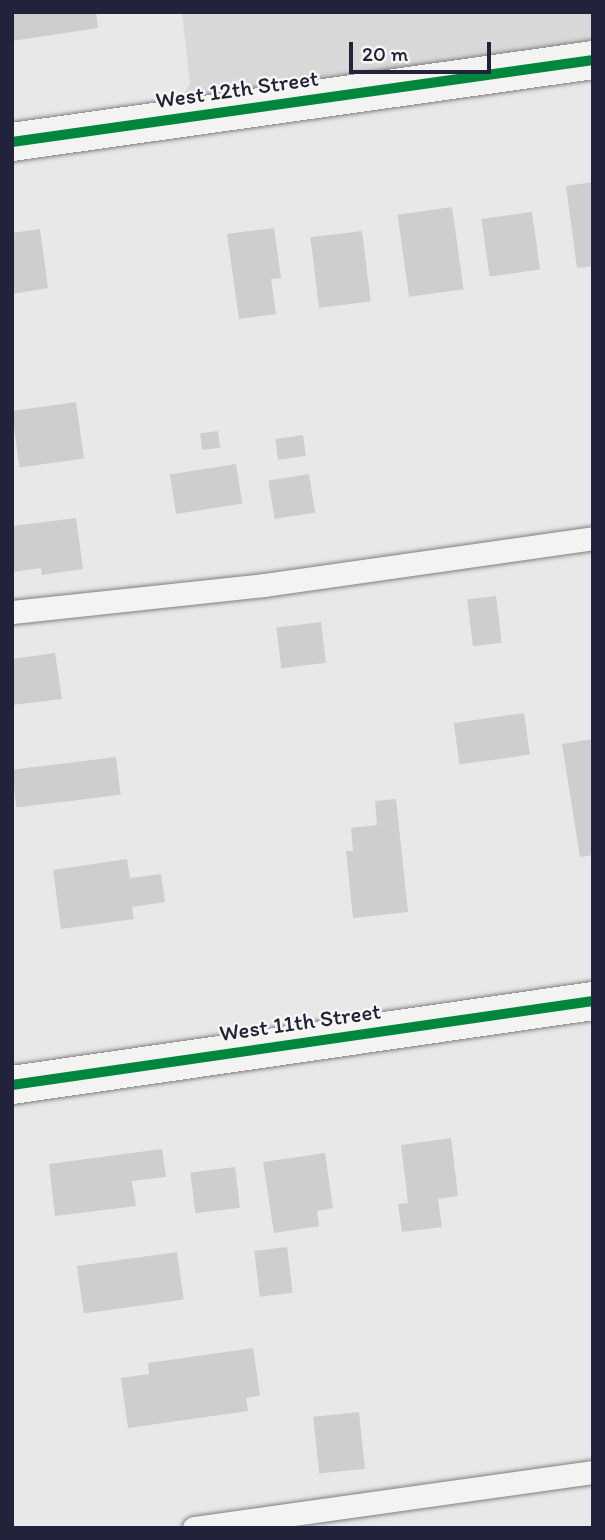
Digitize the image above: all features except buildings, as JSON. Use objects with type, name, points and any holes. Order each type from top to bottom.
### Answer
[{"type":"street","name":"West 12th Street","points":[[12,142],[593,60]]},
{"type":"street","name":"West 11th Street","points":[[12,1085],[593,1001]]},
{"type":"lane","points":[[12,612],[264,585],[593,538]]},
{"type":"lane","points":[[194,1528],[593,1472]]},
{"type":"shaded area","points":[[182,12],[593,12],[593,40],[179,101],[190,84]]},
{"type":"cycle path","points":[[12,142],[593,60]]},
{"type":"cycle path","points":[[12,1085],[593,1001]]}]
